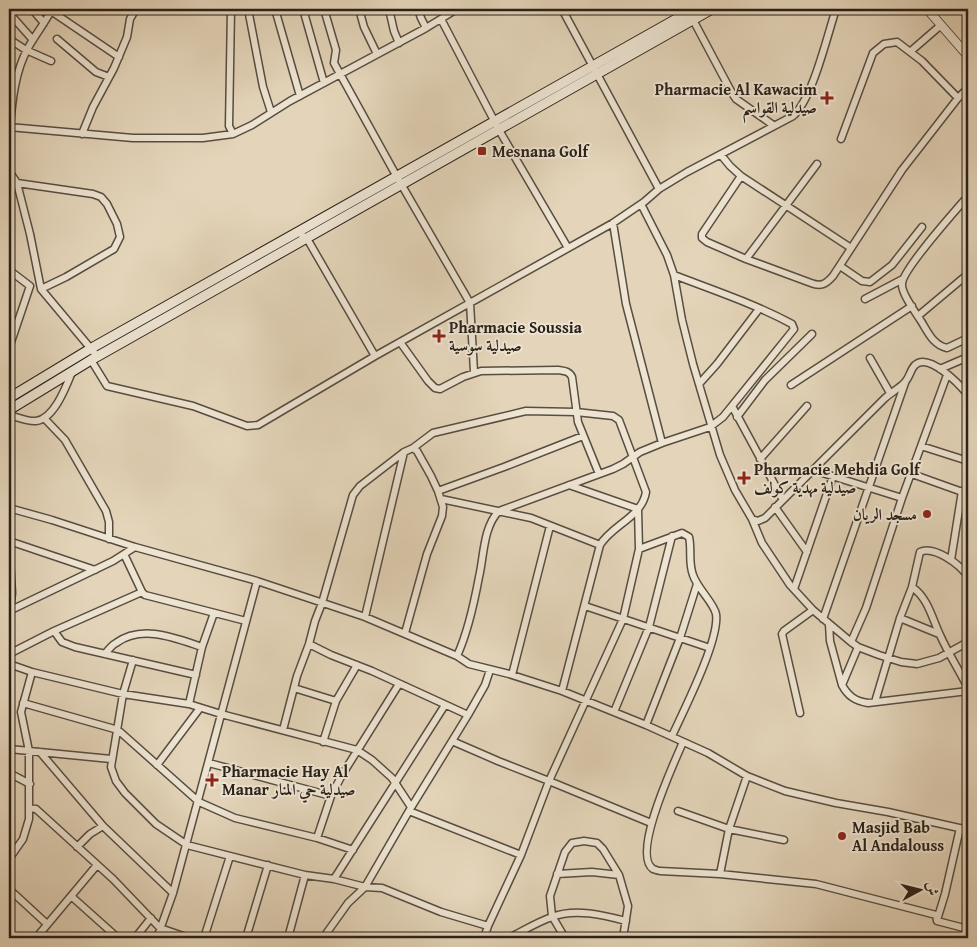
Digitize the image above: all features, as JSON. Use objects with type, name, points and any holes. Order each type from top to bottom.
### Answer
[{"type":"main road","points":[[9,410],[73,370],[303,235],[594,71],[691,12],[712,9]]},
{"type":"main road","points":[[9,398],[90,349],[303,235]]},
{"type":"street","points":[[32,9],[44,23]]},
{"type":"street","points":[[82,134],[118,57],[130,19],[136,9]]},
{"type":"street","points":[[231,9],[229,126],[232,134]]},
{"type":"street","points":[[248,9],[263,87],[271,112]]},
{"type":"street","points":[[275,9],[300,96]]},
{"type":"street","points":[[303,9],[324,83]]},
{"type":"street","points":[[324,9],[336,50],[334,63],[470,302],[474,372]]},
{"type":"street","points":[[359,9],[364,27],[378,54]]},
{"type":"street","points":[[390,9],[394,31],[399,43]]},
{"type":"street","points":[[418,9],[426,28]]},
{"type":"street","points":[[562,9],[659,189]]},
{"type":"street","points":[[9,171],[17,182],[41,289],[90,349],[106,386],[193,406],[247,426],[258,425],[375,356],[613,223],[659,189],[687,172],[793,116],[805,100],[836,9]]},
{"type":"street","points":[[927,9],[968,56]]},
{"type":"street","points":[[118,57],[52,10],[26,50],[18,73],[10,127],[133,138],[214,138],[232,134],[252,125],[271,112],[426,28],[454,10]]},
{"type":"street","points":[[691,12],[736,99],[773,126]]},
{"type":"street","points":[[9,13],[33,40]]},
{"type":"street","points":[[441,19],[497,126],[568,248]]},
{"type":"street","points":[[911,51],[940,25]]},
{"type":"street","points":[[9,39],[26,50],[51,61]]},
{"type":"street","points":[[57,39],[96,72],[109,77]]},
{"type":"street","points":[[841,139],[873,53],[884,44],[897,42],[911,51],[958,98]]},
{"type":"street","points":[[741,176],[702,234],[702,238],[746,259],[811,284],[820,285],[829,281],[902,170],[958,98],[968,88]]},
{"type":"street","points":[[721,155],[741,176],[851,248]]},
{"type":"street","points":[[746,259],[817,164]]},
{"type":"street","points":[[17,182],[93,194],[101,197],[107,204],[117,224],[120,237],[114,248],[66,277],[41,289]]},
{"type":"street","points":[[968,196],[920,254],[903,279],[902,284],[903,291],[918,316],[934,340],[943,348],[952,347],[968,338]]},
{"type":"street","points":[[641,204],[664,245],[674,276],[682,320],[710,427],[720,455],[735,490],[752,519],[762,543],[794,589],[813,610],[858,647],[901,662],[918,664],[933,660],[968,642]]},
{"type":"street","points":[[613,223],[626,304],[662,442]]},
{"type":"street","points":[[840,266],[862,281],[870,282],[892,265],[922,227]]},
{"type":"street","points":[[303,235],[375,356]]},
{"type":"street","points":[[10,272],[30,286]]},
{"type":"street","points":[[918,316],[968,274]]},
{"type":"street","points":[[457,656],[473,603],[490,523],[499,510],[623,464],[640,452],[662,442],[710,427],[720,420],[732,406],[794,329],[792,324],[759,309],[674,276]]},
{"type":"street","points":[[866,299],[903,279]]},
{"type":"street","points":[[9,348],[30,286],[39,280]]},
{"type":"street","points":[[791,385],[912,306]]},
{"type":"street","points":[[699,384],[717,364],[759,309]]},
{"type":"street","points":[[737,417],[765,380],[812,334]]},
{"type":"street","points":[[400,342],[428,381],[435,388],[440,389],[474,372],[565,371],[570,373],[576,412],[583,436],[599,474]]},
{"type":"street","points":[[940,369],[968,357]]},
{"type":"street","points":[[870,358],[890,393]]},
{"type":"street","points":[[823,619],[905,383],[911,371],[917,364],[926,362],[940,369],[968,395]]},
{"type":"street","points":[[9,415],[34,421],[44,418],[62,394],[73,370]]},
{"type":"street","points":[[851,642],[866,608],[902,498],[947,375]]},
{"type":"street","points":[[752,519],[763,520],[890,393],[905,383]]},
{"type":"street","points":[[961,388],[968,385]]},
{"type":"street","points":[[732,406],[782,500]]},
{"type":"street","points":[[760,459],[807,406]]},
{"type":"street","points":[[283,730],[353,495],[360,486],[404,452],[433,433],[526,411],[576,412],[612,416],[619,420],[646,492],[645,498],[634,514],[605,536],[600,545],[562,691]]},
{"type":"street","points":[[44,418],[65,440],[106,511],[109,522],[108,539]]},
{"type":"street","points":[[438,491],[583,436]]},
{"type":"street","points":[[921,446],[968,461]]},
{"type":"street","points":[[404,633],[427,554],[442,516],[443,507],[438,491],[418,451],[412,448]]},
{"type":"street","points":[[364,617],[404,452]]},
{"type":"street","points":[[812,470],[902,498]]},
{"type":"street","points":[[912,474],[965,493],[951,560]]},
{"type":"street","points":[[794,589],[833,476]]},
{"type":"street","points":[[569,484],[638,508]]},
{"type":"street","points":[[441,499],[531,518],[600,545]]},
{"type":"street","points":[[775,507],[807,552]]},
{"type":"street","points":[[9,508],[52,520],[135,548],[257,581],[364,617],[457,656],[469,664],[562,691],[646,725],[672,736],[747,776],[785,791],[836,804],[888,812],[968,830]]},
{"type":"street","points":[[486,938],[488,926],[521,854],[549,781],[623,619],[639,549],[638,508]]},
{"type":"street","points":[[512,676],[550,526]]},
{"type":"street","points":[[639,549],[682,533],[689,537],[691,546],[690,564],[696,584],[716,612],[717,627],[710,648],[672,736]]},
{"type":"street","points":[[614,712],[649,627],[672,536]]},
{"type":"street","points":[[9,620],[12,573],[9,545],[95,570]]},
{"type":"street","points":[[11,610],[95,570],[135,548]]},
{"type":"street","points":[[875,702],[887,657],[912,587],[921,551],[936,553],[951,560],[963,569],[968,577]]},
{"type":"street","points":[[124,554],[142,592],[152,598],[187,605],[246,621]]},
{"type":"street","points":[[157,938],[173,893],[257,581]]},
{"type":"street","points":[[646,725],[680,638],[696,584]]},
{"type":"street","points":[[912,587],[924,599],[968,688]]},
{"type":"street","points":[[9,654],[54,631],[142,592]]},
{"type":"street","points":[[585,606],[710,648]]},
{"type":"street","points":[[800,713],[782,634],[813,610]]},
{"type":"street","points":[[189,704],[202,647],[214,613]]},
{"type":"street","points":[[900,618],[940,634]]},
{"type":"street","points":[[829,624],[830,642],[842,685],[846,693],[854,699],[863,702],[875,702],[968,692]]},
{"type":"street","points":[[54,631],[62,642],[75,647],[196,675]]},
{"type":"street","points":[[105,654],[116,642],[144,632],[202,647]]},
{"type":"street","points":[[309,644],[468,715]]},
{"type":"street","points":[[842,685],[858,647]]},
{"type":"street","points":[[133,660],[123,694],[118,730],[111,759],[112,773],[125,793],[156,824],[186,845],[305,875],[334,879],[366,887],[382,888],[441,912],[488,926]]},
{"type":"street","points":[[9,664],[32,672],[123,694],[189,704],[358,750],[395,781],[410,809],[521,854]]},
{"type":"street","points":[[323,742],[336,702],[358,665]]},
{"type":"street","points":[[323,938],[348,903],[366,887],[410,809],[468,715],[485,685],[490,670]]},
{"type":"street","points":[[10,856],[23,839],[30,808],[30,751],[21,719],[23,703],[32,672]]},
{"type":"street","points":[[317,838],[332,796],[342,775],[399,684]]},
{"type":"street","points":[[294,688],[336,702]]},
{"type":"street","points":[[23,703],[118,730],[198,802],[234,818],[317,838],[353,850]]},
{"type":"street","points":[[334,879],[445,705]]},
{"type":"street","points":[[157,765],[200,708]]},
{"type":"street","points":[[452,741],[498,762],[650,823]]},
{"type":"street","points":[[683,742],[650,823],[648,860],[653,869],[816,884],[936,915],[937,921]]},
{"type":"street","points":[[9,749],[111,759]]},
{"type":"street","points":[[40,752],[103,826],[173,893]]},
{"type":"street","points":[[209,763],[332,796]]},
{"type":"street","points":[[9,773],[30,784]]},
{"type":"street","points":[[720,874],[729,829],[747,776]]},
{"type":"street","points":[[30,808],[36,809],[127,892],[160,928],[189,938]]},
{"type":"street","points":[[678,811],[729,829],[784,840]]},
{"type":"street","points":[[77,847],[90,834],[103,826]]},
{"type":"street","points":[[937,921],[960,828]]},
{"type":"street","points":[[565,938],[552,916],[550,896],[560,863],[570,846],[574,842],[584,841],[597,843],[603,849],[619,875],[628,906],[624,938]]},
{"type":"street","points":[[204,938],[230,856]]},
{"type":"street","points":[[40,937],[47,924],[97,865]]},
{"type":"street","points":[[246,938],[268,865]]},
{"type":"street","points":[[557,874],[592,872],[619,875]]},
{"type":"street","points":[[288,938],[305,875]]},
{"type":"street","points":[[9,889],[47,924]]},
{"type":"street","points":[[71,896],[118,938]]},
{"type":"street","points":[[510,938],[552,916],[579,913],[626,921]]},
{"type":"street","points":[[135,938],[151,918]]},
{"type":"street","points":[[937,921],[968,929]]},
{"type":"place","name":"Pharmacie Al Kawacim صيدلية القواسم","points":[[827,98]]},
{"type":"place","name":"Mesnana Golf","points":[[482,151]]},
{"type":"place","name":"Pharmacie Soussia صيدلية سوسية","points":[[439,336]]},
{"type":"place","name":"Pharmacie Mehdia Golf صيدلية مهدية كولف","points":[[744,478]]},
{"type":"place","name":"مسجد الريان","points":[[927,514]]},
{"type":"place","name":"Pharmacie Hay Al Manar صيدلية حي المنار","points":[[212,780]]},
{"type":"place","name":"Masjid Bab Al Andalouss","points":[[842,836]]}]
